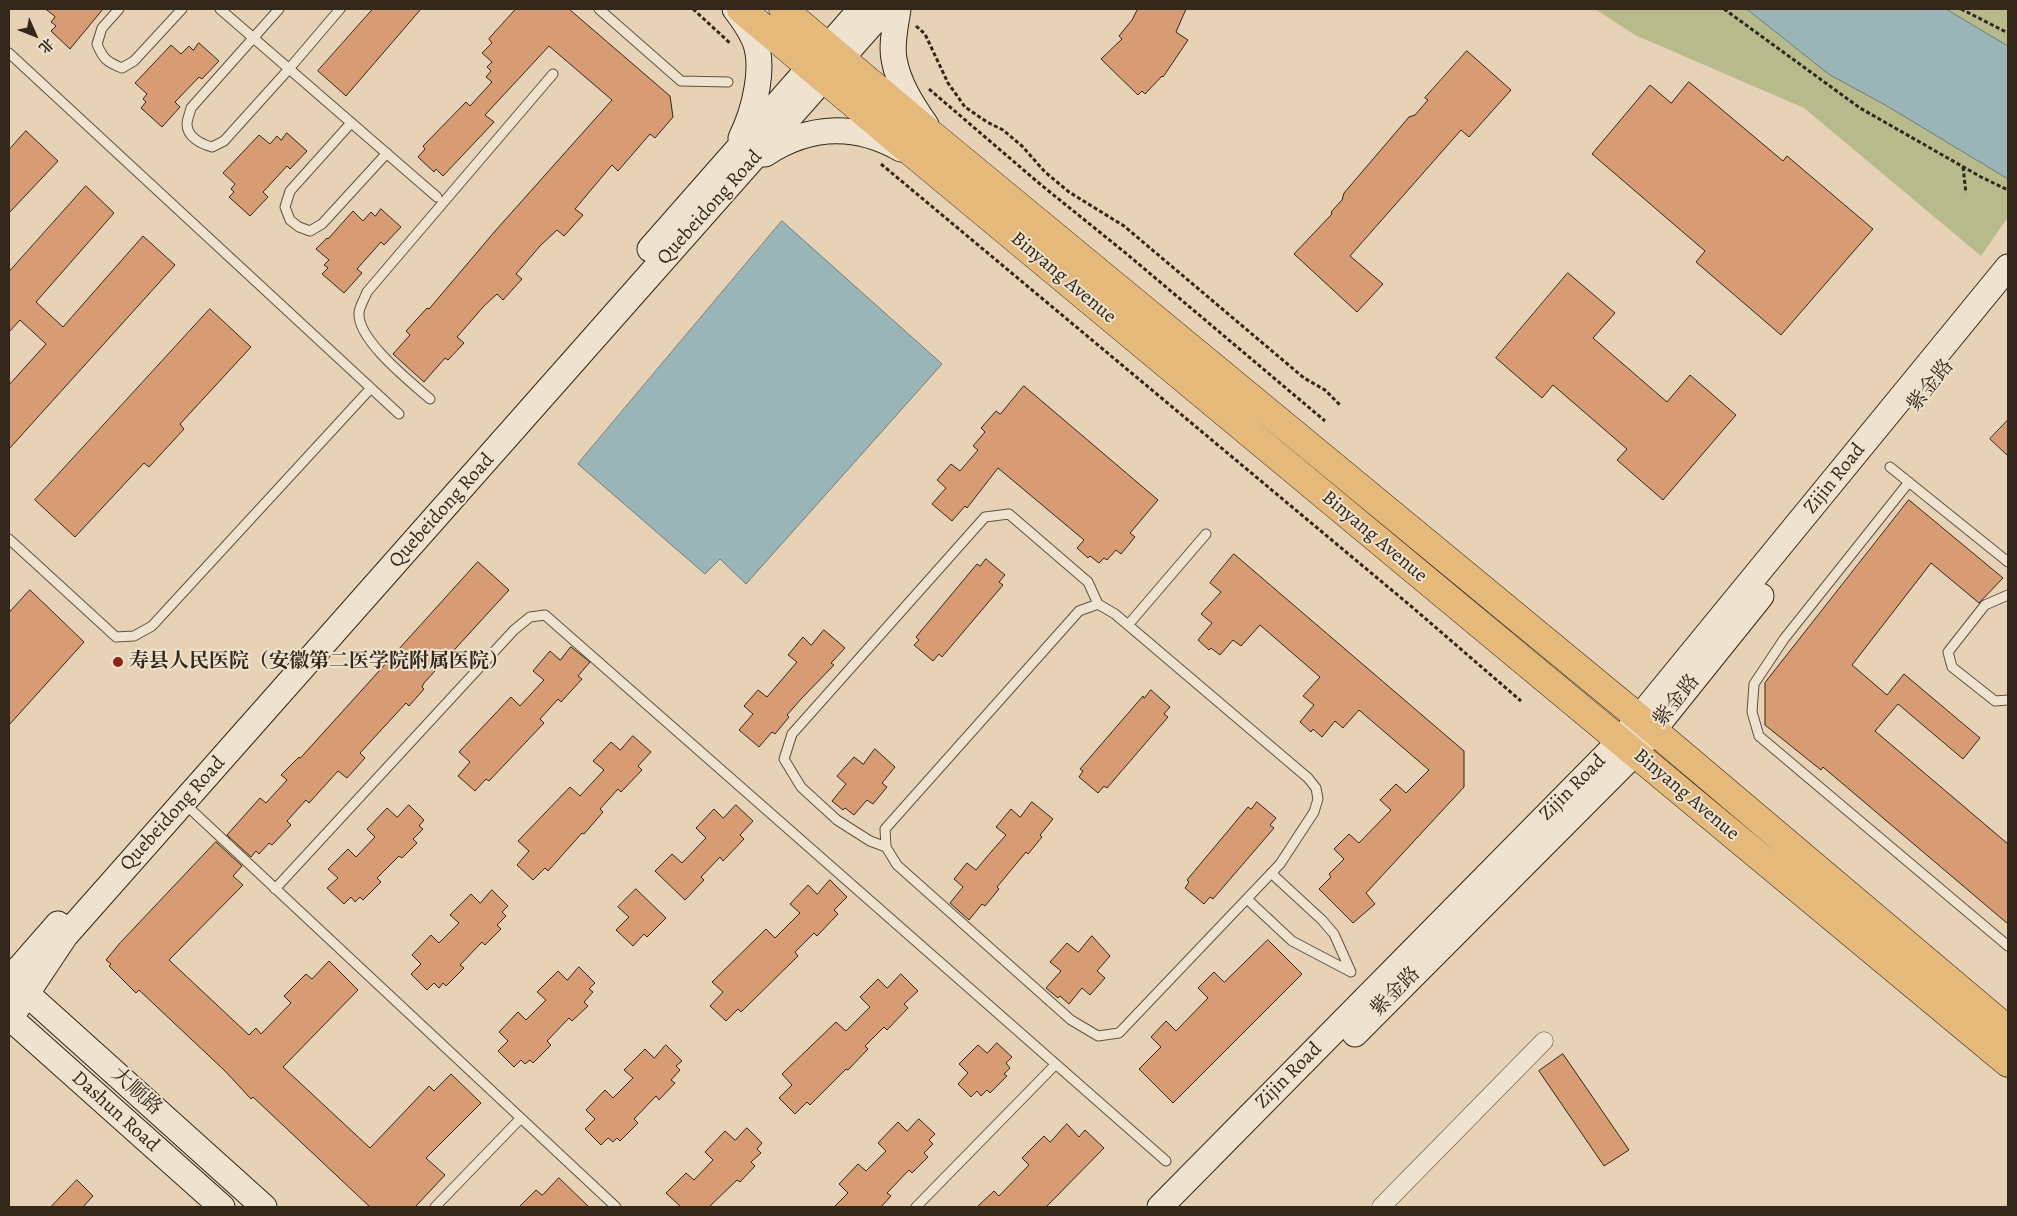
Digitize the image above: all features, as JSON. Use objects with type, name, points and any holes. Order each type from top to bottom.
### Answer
[{"type":"highway","name":"Binyang Avenue","points":[[741,9],[2008,1063]]},
{"type":"highway","name":"Binyang Avenue","points":[[783,9],[937,139],[1646,724],[2008,1030]]},
{"type":"street","points":[[735,9],[755,40],[759,66],[756,95],[747,125],[740,161]]},
{"type":"street","name":"Quebeidong Road","points":[[836,52],[861,9]]},
{"type":"street","name":"Quebeidong Road","points":[[14,982],[65,936],[818,72],[836,52],[885,9]]},
{"type":"street","points":[[906,16],[894,33],[893,58],[902,87],[937,139]]},
{"type":"street","points":[[740,161],[782,143],[830,130],[861,132],[890,142],[917,157]]},
{"type":"street","name":"Quebeidong Road","points":[[9,1018],[14,982],[740,161]]},
{"type":"street","name":"Zijin Road","points":[[1160,1207],[1627,747],[2008,267]]},
{"type":"street","name":"紫金路","points":[[1646,724],[2008,290]]},
{"type":"street","name":"紫金路","points":[[1182,1207],[1627,747]]},
{"type":"street","name":"大顺路","points":[[14,982],[264,1207]]},
{"type":"street","name":"Dashun Road","points":[[9,1018],[222,1207]]},
{"type":"street","points":[[1380,1207],[1544,1041]]},
{"type":"lane","points":[[119,9],[102,28],[97,44],[102,57],[122,68],[134,61],[182,9]]},
{"type":"lane","points":[[220,9],[437,197]]},
{"type":"lane","points":[[279,9],[191,108],[186,124],[191,136],[201,144],[212,148],[224,141],[340,9]]},
{"type":"lane","points":[[599,9],[680,81],[728,82]]},
{"type":"lane","points":[[9,54],[399,414]]},
{"type":"lane","points":[[430,399],[385,359],[363,330],[358,314],[367,292],[554,74]]},
{"type":"lane","points":[[351,123],[290,191],[285,207],[290,220],[299,227],[310,231],[322,224],[387,153]]},
{"type":"lane","points":[[9,539],[116,637],[134,636],[152,626],[371,388]]},
{"type":"lane","points":[[1890,467],[2008,562]]},
{"type":"lane","points":[[1908,482],[1784,639],[1754,684],[1752,712],[1759,736],[2008,946]]},
{"type":"lane","points":[[886,847],[870,841],[837,820],[800,786],[784,759],[792,734],[985,516],[1009,514],[1088,582],[1098,604],[1115,614],[1308,778],[1316,788],[1318,799],[1314,812],[1280,864],[1119,1033],[1098,1036],[1071,1020],[898,865],[886,847],[886,829],[1079,611],[1098,604]]},
{"type":"lane","points":[[1128,625],[1206,534]]},
{"type":"lane","points":[[2008,595],[1985,605],[1948,652],[1952,667],[1996,701],[2008,700]]},
{"type":"lane","points":[[275,889],[514,630],[530,617],[545,614],[1166,1161]]},
{"type":"lane","points":[[183,802],[616,1207]]},
{"type":"lane","points":[[1247,899],[1292,941],[1351,972],[1334,934],[1322,920],[1272,873]]},
{"type":"lane","points":[[916,1207],[1056,1064]]},
{"type":"lane","points":[[435,1207],[520,1119]]},
{"type":"path","points":[[693,9],[715,26],[734,47]]},
{"type":"path","points":[[1724,9],[1860,108],[2008,190]]},
{"type":"path","points":[[1961,9],[2008,33]]},
{"type":"path","points":[[906,16],[924,34],[948,83],[965,107],[1003,130],[1022,146],[1041,168],[1069,192],[1124,226],[1304,378],[1325,390],[1340,405]]},
{"type":"path","points":[[926,87],[1040,184],[1128,254],[1324,421]]},
{"type":"path","points":[[878,162],[1412,607],[1521,701]]},
{"type":"path","points":[[1963,166],[1966,193]]},
{"type":"green space","points":[[1595,9],[2008,9],[2008,217],[1981,256],[1804,108],[1635,35]]},
{"type":"water","points":[[1747,9],[1946,9],[2008,46],[2008,179],[1887,106],[1830,75]]},
{"type":"water","points":[[782,221],[942,364],[746,584],[720,559],[705,574],[578,464]]},
{"type":"building","points":[[46,9],[103,9],[70,49],[51,31],[56,26],[51,22],[55,17]]},
{"type":"building","points":[[373,9],[421,9],[346,96],[318,71]]},
{"type":"building","points":[[516,9],[569,9],[670,96],[673,117],[655,138],[650,134],[618,171],[612,165],[575,209],[583,215],[564,236],[557,230],[540,246],[516,274],[522,279],[503,300],[497,294],[484,306],[457,337],[464,343],[448,360],[445,358],[424,382],[393,354],[410,335],[406,331],[427,308],[429,309],[496,230],[612,100],[549,46],[485,115],[494,122],[443,176],[436,169],[434,172],[418,157],[425,149],[423,146],[466,102],[470,106],[492,82],[486,77],[491,71],[487,67],[492,62],[482,53],[492,43],[489,39]]},
{"type":"building","points":[[1138,9],[1186,9],[1176,32],[1188,40],[1163,77],[1145,94],[1142,91],[1138,95],[1101,59],[1122,39],[1119,36]]},
{"type":"building","points":[[199,43],[219,61],[202,79],[199,77],[175,102],[180,107],[162,127],[141,108],[146,102],[143,99],[147,94],[135,83],[171,45],[181,54],[189,46],[193,50]]},
{"type":"building","points":[[1467,51],[1511,90],[1469,137],[1461,130],[1350,256],[1383,284],[1357,312],[1294,254],[1332,214],[1331,212],[1342,200],[1344,193],[1409,117],[1415,115],[1428,100],[1425,98]]},
{"type":"building","points":[[1689,82],[1783,161],[1787,156],[1873,229],[1781,335],[1696,262],[1705,251],[1592,154],[1650,85],[1671,103]]},
{"type":"building","points":[[26,131],[58,161],[9,213],[9,150]]},
{"type":"building","points":[[287,133],[307,151],[290,169],[287,166],[263,192],[268,197],[250,216],[229,197],[234,192],[231,189],[235,184],[223,173],[259,135],[270,144],[277,136],[281,140]]},
{"type":"building","points":[[86,186],[114,213],[36,302],[63,327],[143,236],[175,265],[9,449],[9,385],[46,344],[20,320],[9,332],[9,272]]},
{"type":"building","points":[[381,209],[401,227],[384,245],[381,242],[357,269],[362,273],[344,293],[322,274],[328,268],[324,265],[329,260],[316,249],[328,239],[353,211],[363,221],[371,212],[375,216]]},
{"type":"building","points":[[1568,273],[1615,313],[1593,338],[1667,402],[1690,375],[1736,415],[1663,500],[1617,460],[1627,449],[1553,385],[1542,398],[1496,358]]},
{"type":"building","points":[[210,309],[251,347],[180,424],[184,429],[149,467],[144,463],[75,537],[35,500]]},
{"type":"building","points":[[1024,386],[1158,500],[1130,533],[1135,537],[1121,554],[1116,550],[1107,560],[1104,558],[1099,563],[1090,556],[1088,558],[1077,548],[1084,540],[998,468],[967,508],[965,506],[952,521],[932,504],[946,488],[937,480],[951,464],[960,471],[978,450],[973,446],[985,432],[981,428],[996,411],[1000,414]]},
{"type":"building","points":[[2008,420],[2008,456],[1990,439]]},
{"type":"building","points":[[1909,500],[2003,578],[1979,603],[1931,563],[1852,665],[1887,695],[1904,674],[1980,738],[1963,759],[1898,704],[1875,731],[2008,844],[2008,924],[1823,767],[1821,770],[1765,725],[1765,683]]},
{"type":"building","points":[[1234,554],[1464,751],[1464,787],[1366,893],[1375,904],[1353,923],[1319,889],[1331,877],[1329,874],[1344,859],[1334,849],[1349,834],[1359,843],[1391,810],[1380,800],[1396,784],[1406,793],[1429,770],[1359,710],[1343,728],[1335,721],[1322,737],[1313,729],[1311,732],[1300,722],[1314,705],[1303,696],[1320,677],[1260,625],[1241,646],[1233,640],[1220,655],[1211,648],[1209,650],[1198,640],[1212,623],[1201,614],[1221,592],[1210,583]]},
{"type":"building","points":[[986,559],[1005,575],[999,582],[1003,585],[942,657],[939,654],[933,661],[914,645],[919,640],[916,637],[977,564],[980,566]]},
{"type":"building","points":[[478,562],[509,590],[424,683],[422,687],[424,689],[409,706],[406,703],[360,753],[365,758],[347,778],[338,771],[309,803],[306,800],[287,821],[291,825],[272,845],[269,843],[259,854],[256,851],[251,857],[227,835],[260,798],[266,803],[287,780],[281,775],[300,758]]},
{"type":"building","points":[[30,590],[84,642],[9,725],[9,613]]},
{"type":"building","points":[[824,630],[845,648],[831,663],[834,665],[787,715],[789,717],[775,734],[772,732],[759,747],[739,730],[753,714],[744,706],[758,690],[767,697],[797,662],[788,655],[803,637],[811,645]]},
{"type":"building","points":[[571,647],[590,662],[578,676],[582,679],[561,702],[558,699],[540,719],[544,723],[489,781],[486,779],[475,791],[458,776],[470,762],[459,752],[511,697],[520,706],[544,680],[533,671],[550,651],[560,660]]},
{"type":"building","points":[[1151,690],[1170,707],[1164,714],[1168,717],[1107,788],[1104,786],[1098,793],[1079,777],[1083,771],[1080,769],[1143,696],[1144,698]]},
{"type":"building","points":[[633,736],[651,752],[638,766],[642,770],[621,792],[618,789],[600,809],[603,812],[548,871],[545,868],[533,880],[517,865],[529,851],[518,841],[570,787],[580,796],[604,770],[593,761],[611,742],[620,750]]},
{"type":"building","points":[[875,749],[895,767],[882,783],[887,787],[873,804],[867,800],[854,815],[845,808],[843,810],[832,801],[846,784],[837,776],[854,757],[863,764]]},
{"type":"building","points":[[1032,802],[1053,819],[1040,835],[1042,837],[1028,854],[1026,852],[997,887],[999,889],[985,906],[982,904],[969,920],[950,903],[963,887],[954,879],[967,863],[976,870],[1006,835],[996,827],[1011,809],[1020,817]]},
{"type":"building","points":[[1257,802],[1276,818],[1270,825],[1274,828],[1213,899],[1210,897],[1204,904],[1185,888],[1189,882],[1187,880],[1248,807],[1251,809]]},
{"type":"building","points":[[409,805],[424,820],[419,826],[423,829],[413,839],[417,843],[402,858],[399,856],[377,878],[381,882],[363,900],[360,897],[355,902],[351,897],[344,904],[327,888],[338,878],[328,869],[348,849],[356,857],[375,837],[367,829],[387,808],[397,817]]},
{"type":"building","points":[[736,805],[753,821],[740,835],[744,839],[723,861],[720,857],[701,877],[704,880],[685,900],[655,871],[672,854],[682,863],[706,838],[696,828],[714,809],[723,818]]},
{"type":"building","points":[[216,842],[242,866],[233,876],[243,885],[169,960],[249,1035],[256,1028],[261,1034],[291,1003],[284,996],[306,974],[312,979],[329,961],[358,990],[283,1067],[370,1148],[429,1086],[434,1091],[451,1074],[481,1103],[426,1158],[445,1175],[415,1207],[370,1207],[253,1097],[251,1099],[225,1071],[139,990],[136,993],[109,966],[111,964],[106,960],[120,943]]},
{"type":"building","points":[[830,880],[847,897],[834,910],[838,914],[817,936],[814,933],[795,952],[798,956],[741,1012],[738,1009],[726,1021],[710,1006],[723,992],[712,982],[766,929],[775,938],[800,913],[790,904],[808,885],[817,894]]},
{"type":"building","points":[[636,889],[666,918],[647,937],[644,934],[633,946],[616,930],[629,917],[618,907]]},
{"type":"building","points":[[492,890],[508,906],[502,912],[506,916],[497,925],[501,929],[485,945],[482,942],[460,965],[464,968],[446,986],[443,983],[439,988],[434,983],[427,990],[411,974],[421,964],[412,955],[431,935],[439,943],[459,923],[450,915],[471,894],[480,903]]},
{"type":"building","points":[[1092,936],[1110,956],[1097,971],[1105,978],[1090,995],[1082,988],[1069,1004],[1046,988],[1061,971],[1050,962],[1067,943],[1078,952]]},
{"type":"building","points":[[1268,940],[1302,974],[1173,1103],[1139,1069],[1161,1047],[1151,1037],[1166,1021],[1176,1031],[1208,998],[1198,988],[1214,972],[1224,982]]},
{"type":"building","points":[[579,967],[595,983],[589,989],[593,992],[584,1002],[588,1006],[572,1021],[569,1018],[547,1041],[551,1045],[533,1063],[530,1060],[525,1064],[521,1060],[514,1067],[498,1051],[508,1041],[499,1032],[518,1012],[526,1020],[546,1000],[537,992],[558,971],[567,980]]},
{"type":"building","points":[[901,974],[918,991],[904,1004],[908,1008],[887,1030],[884,1027],[865,1046],[868,1049],[848,1070],[846,1069],[810,1105],[807,1102],[795,1114],[779,1098],[792,1085],[782,1074],[836,1022],[846,1031],[870,1007],[860,997],[878,979],[887,988]]},
{"type":"building","points":[[997,1043],[1012,1057],[1006,1063],[1010,1068],[1004,1074],[1007,1076],[990,1093],[987,1090],[981,1096],[977,1091],[971,1097],[958,1084],[968,1073],[959,1064],[978,1045],[987,1053]]},
{"type":"building","points":[[666,1045],[682,1061],[676,1066],[680,1070],[671,1080],[675,1083],[659,1100],[656,1096],[634,1119],[638,1123],[620,1141],[617,1138],[613,1142],[608,1138],[601,1145],[585,1129],[595,1119],[586,1110],[605,1090],[613,1098],[633,1078],[624,1070],[645,1049],[654,1058]]},
{"type":"building","points":[[1563,1054],[1629,1150],[1604,1166],[1539,1071]]},
{"type":"building","points":[[919,1119],[935,1134],[929,1140],[933,1144],[924,1153],[928,1157],[912,1173],[909,1170],[887,1193],[891,1196],[881,1207],[834,1207],[848,1193],[839,1184],[858,1164],[866,1171],[886,1151],[878,1143],[898,1122],[907,1131]]},
{"type":"building","points":[[1067,1124],[1079,1137],[1085,1130],[1104,1148],[1046,1207],[977,1207],[994,1191],[999,1196],[1029,1165],[1022,1158],[1044,1136],[1050,1142]]},
{"type":"building","points":[[747,1128],[762,1143],[757,1149],[761,1153],[751,1162],[755,1166],[740,1182],[737,1180],[709,1207],[681,1207],[666,1193],[686,1173],[694,1180],[713,1160],[705,1152],[725,1131],[735,1140]]},
{"type":"building","points":[[559,1178],[589,1207],[519,1207],[536,1190],[542,1195]]},
{"type":"building","points":[[77,1180],[93,1196],[83,1207],[51,1207]]},
{"type":"place","name":"寿县人民医院（安徽第二医学院附属医院）","points":[[118,662]]}]
